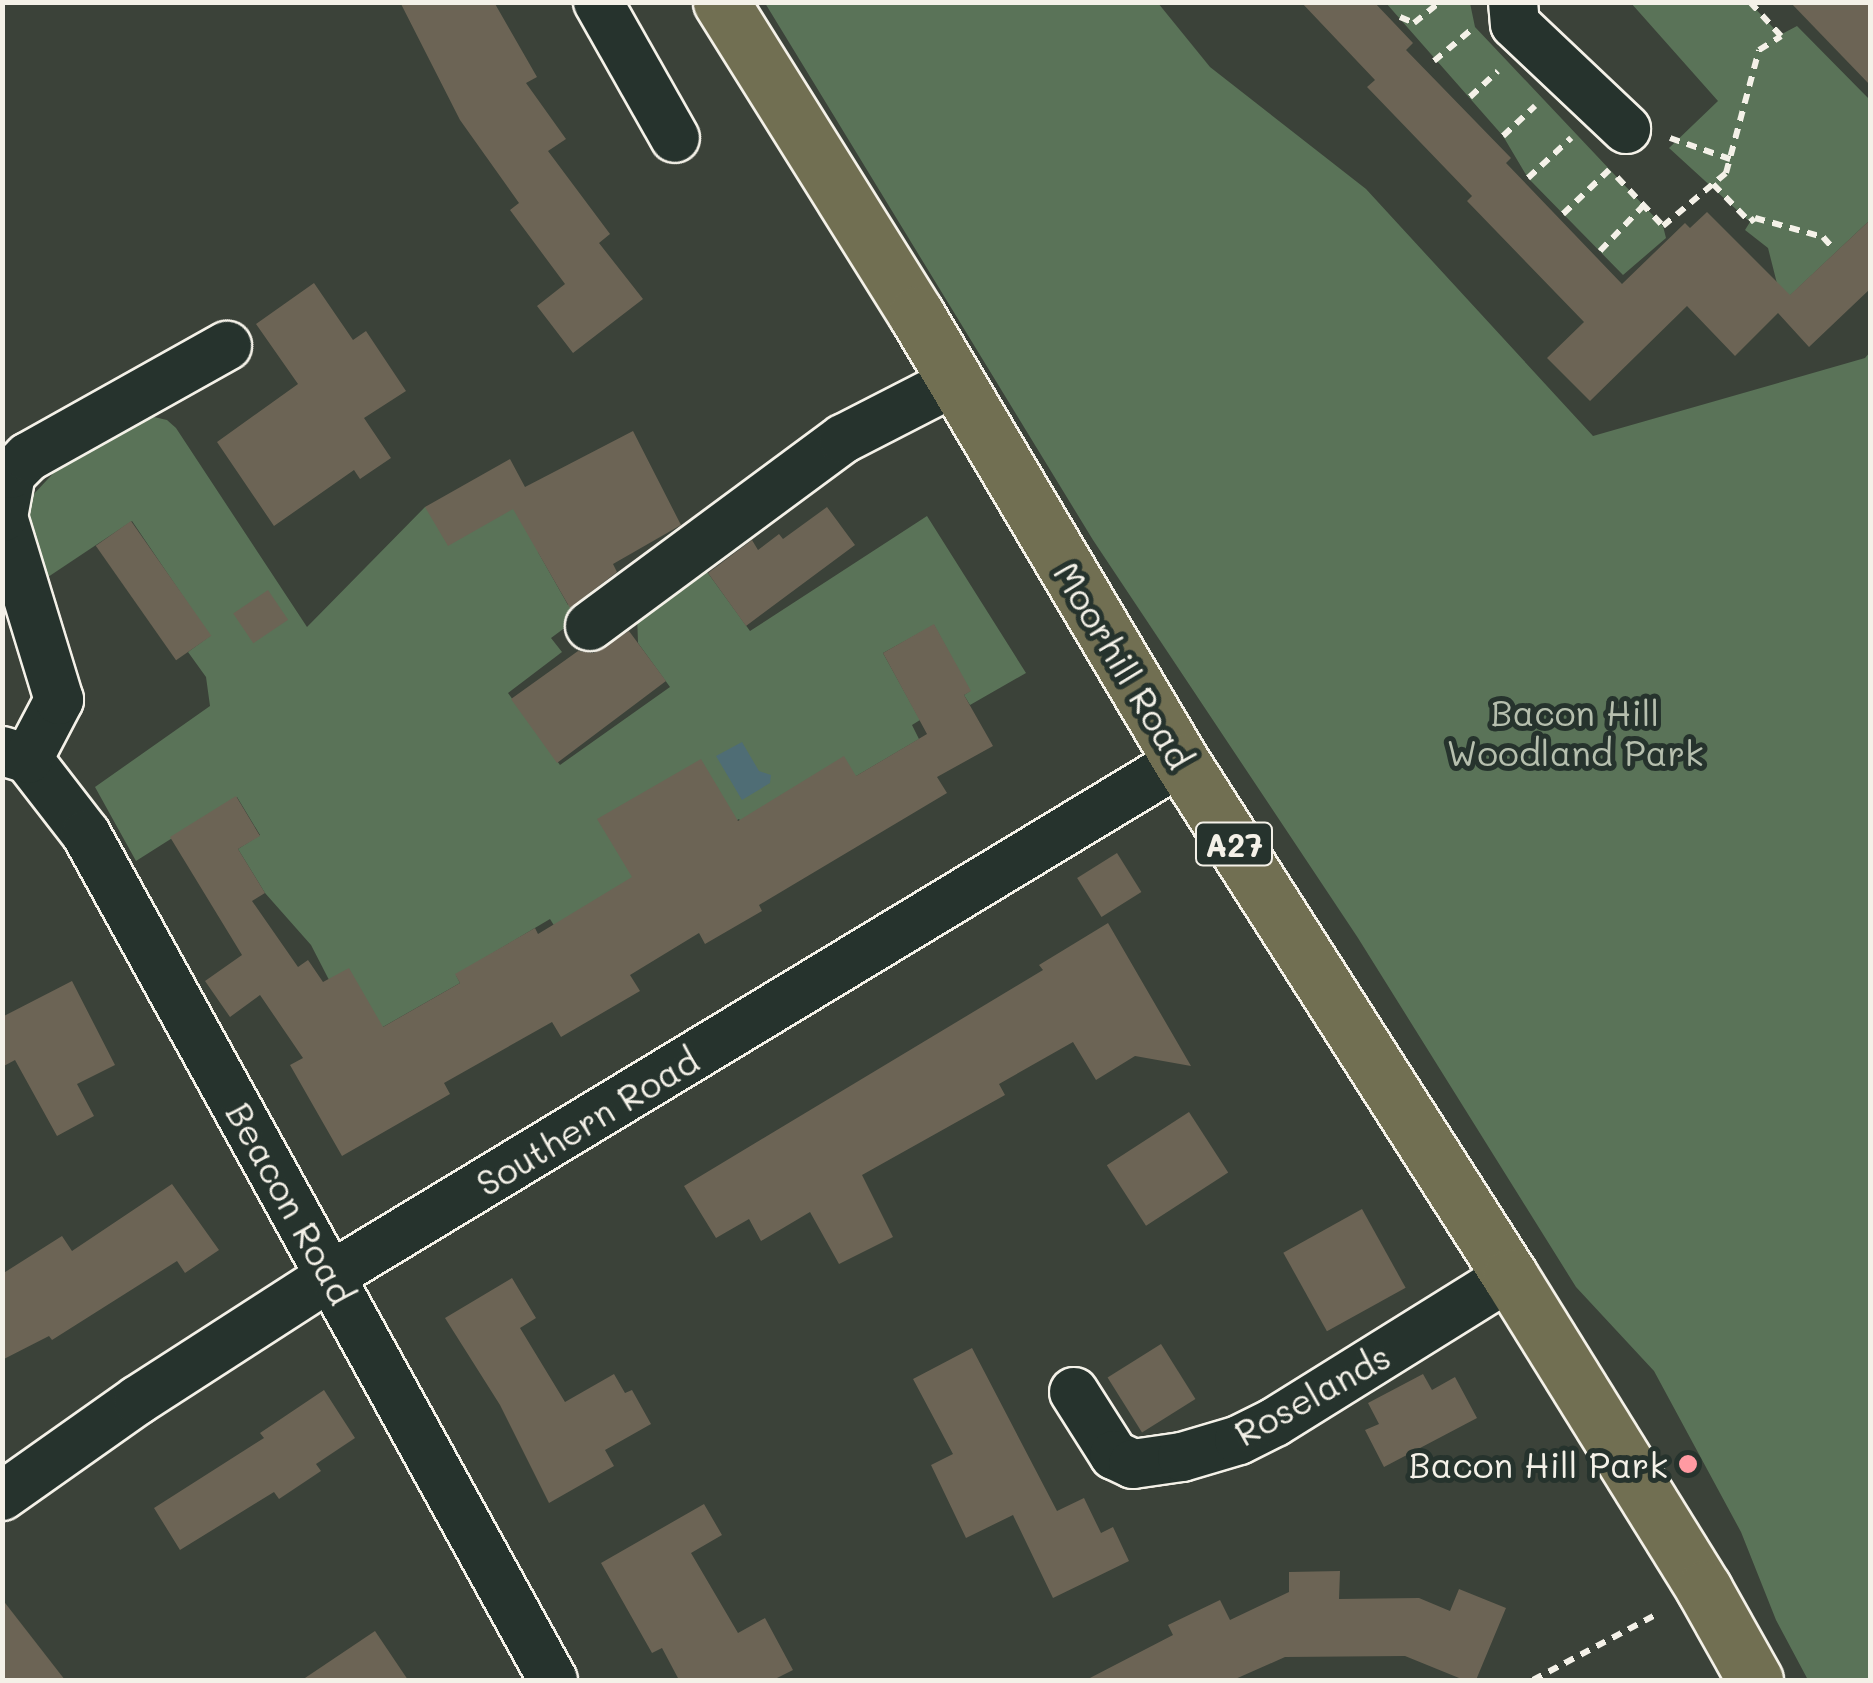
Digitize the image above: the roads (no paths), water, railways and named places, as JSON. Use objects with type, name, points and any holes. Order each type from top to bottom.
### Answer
[{"type":"main road","name":"Moorhill Road","points":[[721,2],[956,381],[1180,761],[1510,1276],[1704,1589],[1755,1680]]},
{"type":"street","points":[[598,2],[676,138]]},
{"type":"street","points":[[1494,14],[1514,24],[1618,150]]},
{"type":"street","points":[[15,755],[59,700],[3,517],[11,474],[28,457],[227,346]]},
{"type":"street","points":[[590,626],[843,439],[956,381]]},
{"type":"street","name":"Beacon Road","points":[[15,755],[86,834],[553,1680]]},
{"type":"street","name":"Southern Road","points":[[2,1496],[138,1400],[332,1275],[1180,761]]},
{"type":"street","name":"Roselands","points":[[1074,1392],[1114,1455],[1134,1464],[1182,1457],[1239,1440],[1275,1422],[1510,1276]]},
{"type":"water","points":[[742,742],[759,771],[771,775],[770,783],[742,800],[716,756]]},
{"type":"place","name":"Bacon Hill Park","points":[[1688,1464]]},
{"type":"park label","name":"Bacon Hill Woodland Park","points":[[1575,732]]}]
